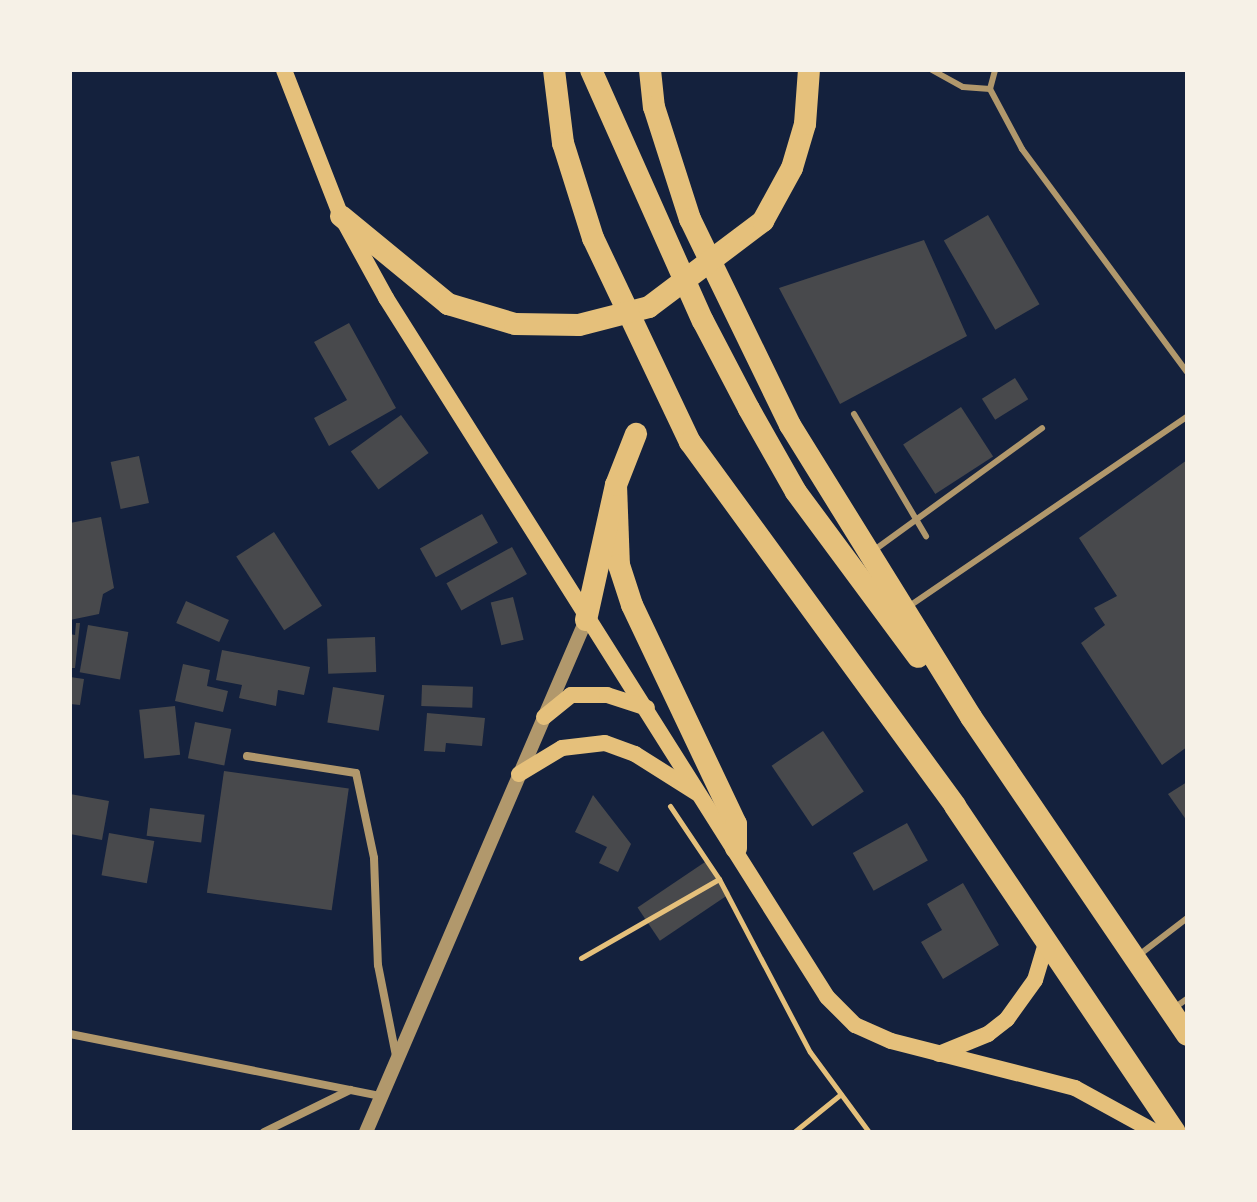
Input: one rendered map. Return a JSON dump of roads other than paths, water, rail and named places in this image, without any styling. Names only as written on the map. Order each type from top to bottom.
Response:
[{"type":"highway","points":[[554,70],[563,143],[593,238],[690,442],[1047,940],[1175,1132]]},
{"type":"highway","points":[[591,70],[703,321],[796,492],[893,627],[971,717]]},
{"type":"highway","points":[[650,70],[654,107],[703,251],[790,425],[867,556],[971,717],[1136,957],[1179,1005],[1187,1035]]},
{"type":"highway","points":[[341,216],[448,304],[515,324],[563,325],[649,307],[763,221],[792,168],[801,139],[809,70]]},
{"type":"highway","points":[[586,620],[616,485],[636,434]]},
{"type":"highway","points":[[616,485],[619,565],[632,605],[736,824],[736,848]]},
{"type":"main road","points":[[284,70],[341,216],[586,620],[647,708],[827,997],[855,1025],[938,1054],[1075,1088],[1155,1132]]},
{"type":"main road","points":[[544,717],[571,695],[607,695],[647,708]]},
{"type":"main road","points":[[519,774],[562,748],[605,743],[635,754],[703,797]]},
{"type":"main road","points":[[938,1054],[988,1034],[1007,1019],[1035,980],[1047,940]]},
{"type":"street","points":[[366,1132],[586,620]]},
{"type":"street","points":[[247,756],[356,773],[374,858],[378,965],[397,1056]]},
{"type":"street","points":[[70,1034],[381,1096]]},
{"type":"street","points":[[264,1132],[350,1089]]},
{"type":"lane","points":[[932,70],[963,87],[990,89]]},
{"type":"lane","points":[[995,70],[990,89],[1022,149],[1187,372]]},
{"type":"lane","points":[[854,414],[926,536]]},
{"type":"lane","points":[[902,611],[1187,417]]},
{"type":"lane","points":[[867,556],[1042,428]]},
{"type":"lane","points":[[1136,957],[1187,918]]}]
